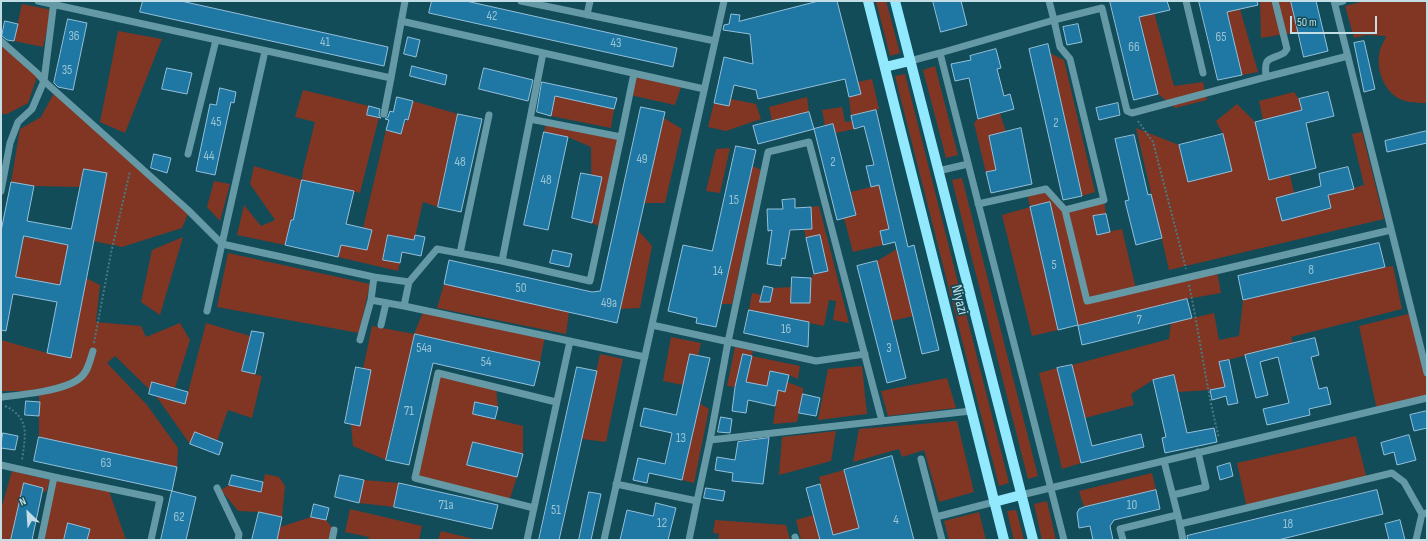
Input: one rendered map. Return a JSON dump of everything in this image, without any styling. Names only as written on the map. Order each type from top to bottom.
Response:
[{"type":"main road","name":"Niyazi","points":[[868,1],[1004,540]]},
{"type":"main road","points":[[895,1],[1033,540]]},
{"type":"main road","points":[[885,67],[910,61]]},
{"type":"main road","points":[[994,502],[1021,495]]},
{"type":"street","points":[[38,1],[54,3],[391,78]]},
{"type":"street","points":[[384,114],[404,1]]},
{"type":"street","points":[[521,1],[715,41]]},
{"type":"street","points":[[587,15],[590,1]]},
{"type":"street","points":[[604,540],[724,1]]},
{"type":"street","points":[[1049,1],[1060,47],[1070,60],[1104,200],[1065,210]]},
{"type":"street","points":[[1186,1],[1203,73]]},
{"type":"street","points":[[1266,77],[1265,67],[1267,61],[1284,53],[1287,49],[1275,1]]},
{"type":"street","points":[[1343,1],[1334,2],[1427,372]]},
{"type":"street","points":[[1,191],[10,143],[18,122],[32,109],[44,81],[54,3]]},
{"type":"street","points":[[910,61],[1054,20],[1102,8],[1127,111],[1132,113],[1348,56]]},
{"type":"street","points":[[401,21],[704,89]]},
{"type":"street","points":[[188,154],[216,40]]},
{"type":"street","points":[[1,41],[188,210],[222,244],[374,278],[409,282]]},
{"type":"street","points":[[207,311],[265,50]]},
{"type":"street","points":[[502,261],[543,53]]},
{"type":"street","points":[[940,53],[1064,540]]},
{"type":"street","points":[[404,306],[409,282],[437,250],[502,261],[590,281],[634,73]]},
{"type":"street","points":[[460,253],[489,115]]},
{"type":"street","points":[[530,119],[621,137]]},
{"type":"street","points":[[689,540],[710,440],[728,342],[768,152],[809,142],[882,421]]},
{"type":"street","points":[[938,171],[968,164]]},
{"type":"street","points":[[978,204],[1046,189],[1065,210],[1087,301],[1392,230]]},
{"type":"street","points":[[360,340],[374,278]]},
{"type":"street","points":[[370,300],[645,357]]},
{"type":"street","points":[[381,325],[386,303]]},
{"type":"street","points":[[652,325],[816,361],[865,354]]},
{"type":"street","points":[[527,540],[570,341]]},
{"type":"street","points":[[1,396],[28,394],[70,384],[81,378],[87,368],[93,350]]},
{"type":"street","points":[[534,508],[415,478],[416,471],[438,373],[556,402]]},
{"type":"street","points":[[1021,495],[1427,398]]},
{"type":"street","points":[[710,440],[971,411]]},
{"type":"street","points":[[1173,495],[1206,487],[1198,452]]},
{"type":"street","points":[[921,459],[942,540]]},
{"type":"street","points":[[1164,461],[1178,515],[1182,540]]},
{"type":"street","points":[[1,465],[160,499],[151,540]]},
{"type":"street","points":[[1180,524],[1392,473],[1404,482],[1425,513],[1416,540]]},
{"type":"street","points":[[41,540],[54,477]]},
{"type":"street","points":[[616,484],[697,501]]},
{"type":"street","points":[[217,488],[239,534],[238,540]]},
{"type":"street","points":[[936,517],[994,502]]},
{"type":"street","points":[[1123,540],[1120,529],[1178,515]]},
{"type":"street","points":[[332,540],[334,530]]},
{"type":"path","points":[[93,350],[111,253],[133,160]]},
{"type":"path","points":[[2,405],[15,411],[21,418],[26,432],[20,469]]},
{"type":"shaded area","points":[[876,1],[886,1],[900,53],[890,56]]},
{"type":"shaded area","points":[[1136,1],[1151,1],[1174,86],[1203,82],[1207,100],[1175,108],[1158,94]]},
{"type":"shaded area","points":[[1225,1],[1240,9],[1258,72],[1242,75]]},
{"type":"shaded area","points":[[1260,1],[1291,1],[1298,32],[1261,38]]},
{"type":"shaded area","points":[[1365,1],[1427,1],[1427,103],[1402,100],[1390,92],[1386,86],[1380,72],[1379,57],[1386,36],[1367,35],[1354,38],[1345,6]]},
{"type":"shaded area","points":[[22,4],[52,10],[43,47],[14,41]]},
{"type":"shaded area","points":[[118,31],[162,39],[125,133],[100,122]]},
{"type":"shaded area","points":[[1,44],[37,77],[28,103],[7,114],[1,114]]},
{"type":"shaded area","points":[[1050,53],[1064,60],[1095,192],[1082,196]]},
{"type":"shaded area","points":[[935,66],[958,155],[946,158],[923,70]]},
{"type":"shaded area","points":[[634,73],[682,84],[675,105],[630,95]]},
{"type":"shaded area","points":[[905,74],[1009,483],[999,486],[895,76]]},
{"type":"shaded area","points":[[872,79],[879,109],[851,116],[849,97],[861,94],[858,82]]},
{"type":"shaded area","points":[[303,90],[369,106],[379,117],[360,193],[303,180],[285,245],[237,235],[244,205],[261,226],[275,220],[250,184],[254,166],[302,180],[303,170],[315,122],[295,117]]},
{"type":"shaded area","points":[[1294,92],[1299,99],[1302,110],[1263,120],[1259,101]]},
{"type":"shaded area","points":[[54,93],[188,214],[182,228],[122,247],[93,241],[106,173],[84,169],[80,187],[34,186],[11,182],[20,129],[41,117]]},
{"type":"shaded area","points":[[541,93],[614,109],[611,128],[551,116]]},
{"type":"shaded area","points":[[807,97],[809,112],[772,121],[769,107]]},
{"type":"shaded area","points":[[731,99],[756,104],[761,119],[726,131],[708,127],[714,103],[729,106]]},
{"type":"shaded area","points":[[413,101],[458,114],[438,207],[423,202],[411,254],[402,253],[405,238],[388,235],[383,259],[400,263],[398,271],[338,257],[341,245],[367,250],[372,230],[363,228],[386,130],[401,134],[404,124],[408,120]]},
{"type":"shaded area","points":[[1237,104],[1255,122],[1260,143],[1278,139],[1270,180],[1290,175],[1294,193],[1276,198],[1282,220],[1331,208],[1328,195],[1364,185],[1352,134],[1362,132],[1384,219],[1169,270],[1136,128],[1179,145],[1188,182],[1223,134],[1216,121]]},
{"type":"shaded area","points":[[842,107],[845,122],[852,121],[854,129],[836,133],[833,124],[825,126],[822,110]]},
{"type":"shaded area","points":[[1000,113],[1006,132],[989,136],[994,159],[1014,167],[986,173],[974,123],[978,119]]},
{"type":"shaded area","points":[[664,118],[682,129],[665,203],[644,203]]},
{"type":"shaded area","points":[[546,123],[621,137],[602,228],[592,223],[591,147],[568,137],[544,132]]},
{"type":"shaded area","points":[[730,148],[720,193],[706,191],[716,149]]},
{"type":"shaded area","points":[[752,166],[761,170],[732,304],[721,304]]},
{"type":"shaded area","points":[[962,178],[1038,476],[1028,479],[952,180]]},
{"type":"shaded area","points":[[214,181],[230,184],[220,221],[207,207]]},
{"type":"shaded area","points":[[879,185],[889,229],[880,231],[883,245],[853,252],[844,218],[856,215],[851,192]]},
{"type":"shaded area","points":[[1046,189],[1065,210],[1104,200],[1106,214],[1093,217],[1097,234],[1122,229],[1136,289],[1217,271],[1221,293],[1187,299],[1078,326],[1050,202],[1030,206],[1058,330],[1032,336],[1002,215],[1030,207],[1027,193]]},
{"type":"shaded area","points":[[819,206],[849,323],[833,320],[836,301],[829,300],[824,326],[749,310],[752,293],[770,297],[773,288],[792,287],[792,303],[810,303],[811,278],[814,274],[827,271],[806,238],[804,229],[812,229],[811,207]]},
{"type":"shaded area","points":[[638,230],[652,246],[640,308],[620,309]]},
{"type":"shaded area","points":[[24,237],[68,245],[60,285],[16,277]]},
{"type":"shaded area","points":[[183,237],[160,315],[141,302],[152,250]]},
{"type":"shaded area","points":[[897,249],[913,316],[892,321],[877,261]]},
{"type":"shaded area","points":[[228,253],[370,284],[359,333],[217,307]]},
{"type":"shaded area","points":[[1393,266],[1402,309],[1291,337],[1293,343],[1220,362],[1225,387],[1210,390],[1178,392],[1153,380],[1131,394],[1134,405],[1085,418],[1072,365],[1169,339],[1171,323],[1214,313],[1219,340],[1239,336],[1243,300]]},
{"type":"shaded area","points":[[86,278],[100,285],[96,322],[141,326],[146,337],[180,323],[190,340],[175,388],[152,382],[150,390],[115,356],[107,363],[147,405],[178,448],[177,469],[39,437],[39,391],[1,391],[1,340],[47,353],[71,357]]},
{"type":"shaded area","points":[[444,284],[569,312],[566,334],[437,308]]},
{"type":"shaded area","points":[[424,310],[545,336],[540,362],[415,334],[386,460],[353,446],[351,424],[360,426],[371,371],[363,369],[372,326],[414,334]]},
{"type":"shaded area","points":[[1412,313],[1427,373],[1427,398],[1377,410],[1359,326]]},
{"type":"shaded area","points":[[206,323],[250,336],[242,371],[262,376],[252,418],[228,410],[217,441],[195,432],[190,444],[156,396],[185,404]]},
{"type":"shaded area","points":[[671,337],[701,343],[698,356],[690,354],[683,385],[663,381]]},
{"type":"shaded area","points":[[735,347],[753,351],[752,356],[744,354],[735,387],[727,386]]},
{"type":"shaded area","points":[[600,354],[623,359],[606,442],[582,439]]},
{"type":"shaded area","points":[[752,356],[800,366],[798,379],[789,375],[770,371],[767,386],[744,389]]},
{"type":"shaded area","points":[[862,366],[867,414],[818,420],[828,369]]},
{"type":"shaded area","points":[[1057,368],[1081,463],[1062,469],[1039,373]]},
{"type":"shaded area","points":[[438,373],[496,387],[498,407],[475,402],[473,414],[523,426],[523,454],[473,442],[467,465],[517,477],[509,501],[415,478]]},
{"type":"shaded area","points":[[947,378],[956,408],[888,416],[881,391]]},
{"type":"shaded area","points":[[787,382],[803,388],[797,422],[773,424],[778,390],[785,392]]},
{"type":"shaded area","points":[[699,403],[709,409],[694,483],[682,480]]},
{"type":"shaded area","points":[[957,421],[974,492],[939,502],[924,450],[902,457],[899,449],[853,462],[859,429]]},
{"type":"shaded area","points":[[836,431],[831,461],[779,475],[782,437]]},
{"type":"shaded area","points":[[1356,436],[1367,479],[1247,508],[1237,463]]},
{"type":"shaded area","points":[[844,470],[859,528],[813,540],[801,540],[796,520],[813,515],[830,524],[819,477]]},
{"type":"shaded area","points":[[12,471],[50,480],[46,492],[26,488],[15,540],[1,540],[1,509]]},
{"type":"shaded area","points":[[1152,473],[1156,490],[1084,507],[1079,491]]},
{"type":"shaded area","points":[[265,474],[279,477],[285,486],[282,517],[259,512],[238,511],[221,490],[229,485],[261,492]]},
{"type":"shaded area","points":[[54,477],[108,488],[126,540],[87,540],[90,529],[68,524],[64,540],[45,540]]},
{"type":"shaded area","points":[[364,480],[399,483],[394,507],[359,503]]},
{"type":"shaded area","points":[[1047,501],[1056,540],[1042,540],[1034,504]]},
{"type":"shaded area","points":[[350,509],[422,526],[419,540],[368,540],[369,537],[345,532]]},
{"type":"shaded area","points":[[1016,510],[1024,540],[1014,540],[1007,511]]},
{"type":"shaded area","points":[[979,512],[986,540],[949,540],[944,521]]},
{"type":"shaded area","points":[[311,517],[326,520],[334,530],[332,540],[277,540],[280,527]]},
{"type":"shaded area","points":[[715,520],[786,525],[790,540],[718,540],[719,534],[713,533]]},
{"type":"shaded area","points":[[441,531],[478,540],[438,540]]},
{"type":"building","points":[[143,1],[181,1],[388,47],[384,66],[140,12]]},
{"type":"building","points":[[432,1],[466,1],[677,48],[673,67],[429,13]]},
{"type":"building","points":[[819,1],[837,1],[861,94],[849,97],[845,79],[758,99],[756,90],[734,85],[729,106],[714,103],[724,57],[753,64],[750,34],[723,30],[724,25],[729,24],[731,14],[740,15],[739,21]]},
{"type":"building","points":[[933,1],[961,1],[967,25],[941,32]]},
{"type":"building","points":[[1110,1],[1167,1],[1170,10],[1139,17],[1158,94],[1134,100]]},
{"type":"building","points":[[1199,1],[1257,1],[1258,5],[1227,12],[1242,75],[1218,80]]},
{"type":"building","points":[[1291,1],[1316,1],[1328,51],[1304,57]]},
{"type":"building","points":[[68,19],[87,23],[73,90],[58,87],[54,83]]},
{"type":"building","points":[[5,21],[18,24],[14,41],[7,40],[2,36]]},
{"type":"building","points":[[1078,24],[1082,42],[1067,45],[1063,27]]},
{"type":"building","points":[[408,37],[420,40],[416,57],[404,54]]},
{"type":"building","points":[[1364,41],[1375,89],[1364,92],[1354,43]]},
{"type":"building","points":[[1048,44],[1082,196],[1063,200],[1029,49]]},
{"type":"building","points":[[996,49],[1001,68],[997,69],[1004,96],[1010,94],[1014,109],[978,119],[969,78],[955,81],[951,64],[971,60],[970,56]]},
{"type":"building","points":[[412,66],[447,75],[445,85],[410,76]]},
{"type":"building","points":[[167,68],[192,73],[187,94],[162,89]]},
{"type":"building","points":[[484,68],[533,80],[528,101],[479,89]]},
{"type":"building","points":[[542,82],[617,98],[614,109],[555,96],[551,116],[537,112]]},
{"type":"building","points":[[220,88],[236,92],[234,103],[231,102],[215,175],[196,171],[210,104],[216,105]]},
{"type":"building","points":[[1328,92],[1334,116],[1306,123],[1316,168],[1269,180],[1255,122],[1302,110],[1299,99]]},
{"type":"building","points":[[397,97],[413,101],[408,120],[405,119],[401,134],[386,130],[389,120],[385,119],[388,117],[390,111],[393,112]]},
{"type":"building","points":[[1118,103],[1120,115],[1099,120],[1096,108]]},
{"type":"building","points":[[369,106],[380,109],[379,115],[381,118],[367,115]]},
{"type":"building","points":[[641,107],[665,112],[617,323],[444,284],[449,260],[592,292],[600,291]]},
{"type":"building","points":[[876,110],[908,247],[914,245],[939,350],[922,354],[895,242],[883,245],[880,231],[889,229],[879,185],[871,187],[866,166],[874,165],[864,126],[854,129],[851,116]]},
{"type":"building","points":[[809,112],[814,129],[758,144],[753,126]]},
{"type":"building","points":[[458,114],[482,119],[461,212],[438,207]]},
{"type":"building","points":[[833,124],[856,215],[837,220],[814,129]]},
{"type":"building","points":[[1021,128],[1032,184],[991,193],[986,172],[996,170],[989,136]]},
{"type":"building","points":[[1427,131],[1427,143],[1387,152],[1385,141]]},
{"type":"building","points":[[544,132],[568,137],[548,230],[524,225]]},
{"type":"building","points":[[1223,134],[1232,171],[1188,182],[1179,145]]},
{"type":"building","points":[[1134,135],[1148,195],[1151,194],[1162,238],[1136,245],[1125,201],[1129,200],[1115,139]]},
{"type":"building","points":[[736,146],[756,150],[716,327],[696,323],[697,318],[668,311],[683,245],[712,251]]},
{"type":"building","points":[[154,154],[171,158],[167,173],[151,168]]},
{"type":"building","points":[[1348,167],[1354,189],[1328,195],[1331,208],[1282,221],[1276,198],[1321,186],[1319,174]]},
{"type":"building","points":[[84,169],[107,173],[71,358],[47,353],[57,302],[13,294],[6,331],[1,330],[1,231],[11,182],[34,186],[27,221],[71,229]],"holes":[[[24,236],[68,245],[60,285],[16,277]]]},
{"type":"building","points":[[581,173],[602,177],[592,223],[572,218]]},
{"type":"building","points":[[302,180],[354,191],[346,224],[372,230],[367,250],[341,245],[338,257],[285,245],[291,220],[293,220]]},
{"type":"building","points":[[795,199],[795,208],[811,207],[812,229],[790,230],[785,259],[782,258],[781,266],[767,264],[772,230],[768,231],[767,209],[783,209],[782,200]]},
{"type":"building","points":[[1050,202],[1078,325],[1058,330],[1030,207]]},
{"type":"building","points":[[1106,214],[1110,232],[1097,235],[1093,216]]},
{"type":"building","points":[[388,235],[414,240],[415,235],[425,237],[421,256],[402,252],[400,263],[383,260]]},
{"type":"building","points":[[820,235],[828,271],[814,274],[806,238]]},
{"type":"building","points":[[1379,243],[1385,267],[1243,300],[1238,276]]},
{"type":"building","points":[[553,250],[572,254],[569,267],[550,263]]},
{"type":"building","points":[[877,261],[906,378],[887,383],[857,266]]},
{"type":"building","points":[[792,277],[811,278],[810,303],[791,303]]},
{"type":"building","points":[[764,286],[773,288],[770,302],[760,302]]},
{"type":"building","points":[[1187,299],[1192,318],[1082,345],[1078,326]]},
{"type":"building","points":[[749,310],[809,322],[808,347],[744,333]]},
{"type":"building","points":[[252,331],[264,333],[255,374],[242,371]]},
{"type":"building","points":[[415,334],[540,362],[534,386],[433,363],[409,465],[386,460]]},
{"type":"building","points":[[1315,338],[1319,355],[1311,357],[1319,389],[1327,387],[1331,404],[1309,409],[1310,415],[1267,425],[1263,409],[1289,403],[1278,357],[1260,362],[1268,395],[1256,398],[1245,355]]},
{"type":"building","points":[[690,354],[710,358],[682,480],[649,473],[647,483],[633,480],[638,458],[665,464],[672,433],[640,426],[644,408],[676,415]]},
{"type":"building","points":[[743,354],[752,356],[746,382],[767,386],[770,371],[789,375],[785,392],[778,390],[775,406],[748,400],[746,413],[732,411],[735,387]]},
{"type":"building","points":[[1229,360],[1238,403],[1228,405],[1226,396],[1212,400],[1210,390],[1225,387],[1219,362]]},
{"type":"building","points":[[1072,365],[1092,446],[1141,434],[1144,447],[1081,463],[1057,368]]},
{"type":"building","points":[[356,367],[371,370],[360,426],[345,423]]},
{"type":"building","points":[[577,367],[597,371],[559,540],[539,540]]},
{"type":"building","points":[[1174,375],[1187,433],[1214,428],[1217,442],[1165,453],[1162,438],[1166,437],[1153,380]]},
{"type":"building","points":[[152,382],[188,392],[185,404],[149,394]]},
{"type":"building","points":[[803,394],[820,398],[816,416],[799,413]]},
{"type":"building","points":[[26,401],[40,402],[39,416],[25,415]]},
{"type":"building","points":[[475,402],[498,407],[495,419],[473,414]]},
{"type":"building","points":[[1427,411],[1427,428],[1414,431],[1410,415]]},
{"type":"building","points":[[721,417],[732,419],[730,433],[718,432]]},
{"type":"building","points":[[195,432],[223,443],[219,455],[190,444]]},
{"type":"building","points":[[3,433],[18,436],[15,450],[1,448]]},
{"type":"building","points":[[1409,435],[1416,460],[1397,465],[1394,452],[1384,455],[1381,443]]},
{"type":"building","points":[[39,437],[177,467],[172,491],[34,461]]},
{"type":"building","points":[[769,438],[763,484],[732,481],[733,473],[715,470],[717,457],[735,460],[738,442]]},
{"type":"building","points":[[473,442],[523,454],[517,477],[467,465]]},
{"type":"building","points":[[892,456],[914,540],[820,540],[806,488],[820,484],[833,535],[859,528],[844,470]]},
{"type":"building","points":[[1230,463],[1233,476],[1220,480],[1217,467]]},
{"type":"building","points":[[232,475],[263,482],[261,492],[229,485]]},
{"type":"building","points":[[340,475],[364,480],[359,503],[335,497]]},
{"type":"building","points":[[24,483],[43,488],[32,540],[11,540]]},
{"type":"building","points":[[399,483],[498,505],[492,529],[394,507]]},
{"type":"building","points":[[706,488],[725,491],[723,501],[704,498]]},
{"type":"building","points":[[1156,490],[1160,509],[1114,520],[1110,526],[1113,540],[1093,540],[1090,526],[1079,528],[1077,513],[1079,509]]},
{"type":"building","points":[[1377,490],[1383,514],[1278,540],[1188,540],[1187,536]]},
{"type":"building","points":[[172,491],[196,497],[186,540],[161,540]]},
{"type":"building","points":[[589,492],[601,494],[591,540],[579,540]]},
{"type":"building","points":[[656,503],[676,508],[668,540],[620,540],[627,510],[653,516]]},
{"type":"building","points":[[314,504],[329,508],[326,520],[311,517]]},
{"type":"building","points":[[259,512],[282,517],[277,540],[252,540]]},
{"type":"building","points":[[1400,520],[1405,540],[1389,540],[1385,524]]},
{"type":"building","points":[[68,523],[90,529],[87,540],[64,540]]}]
